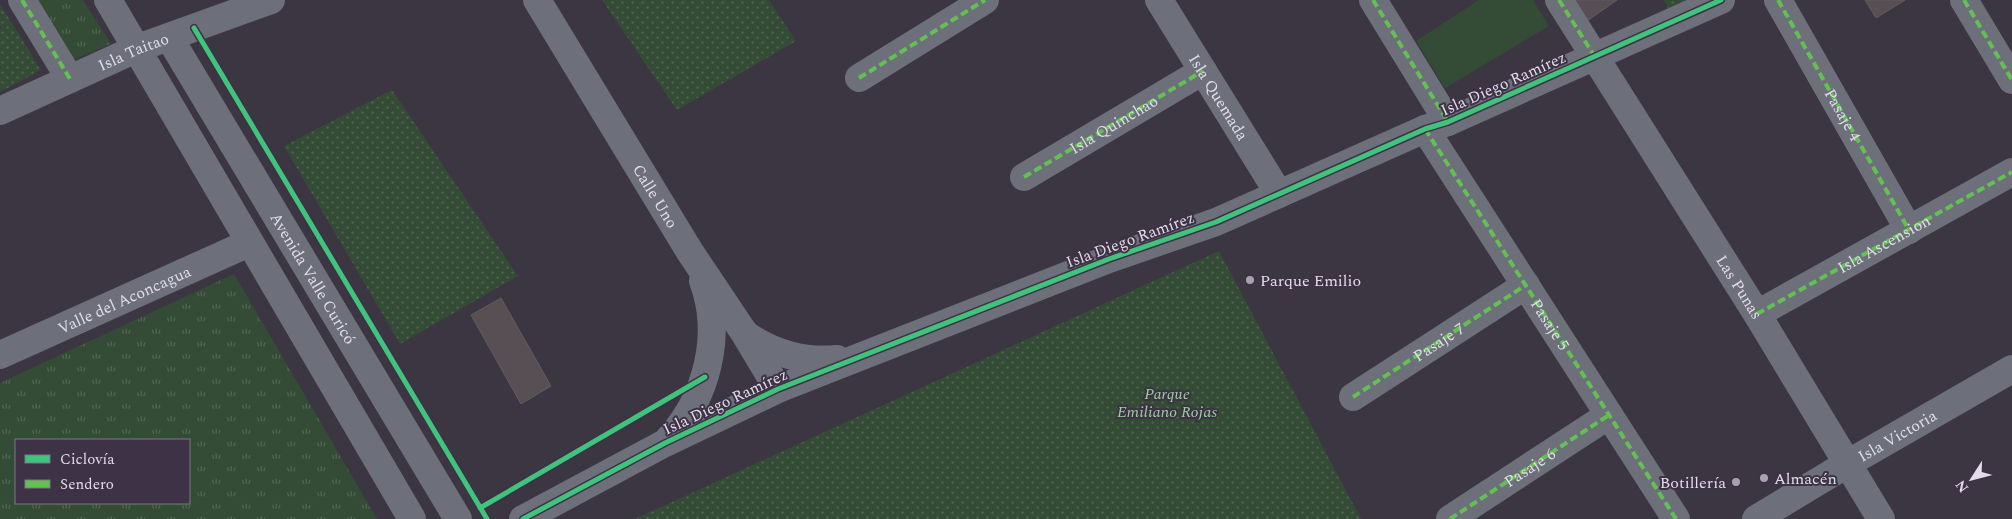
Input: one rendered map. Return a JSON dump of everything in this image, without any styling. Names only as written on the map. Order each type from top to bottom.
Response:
[{"type":"street","points":[[22,0],[70,79]]},
{"type":"street","points":[[108,0],[138,48],[249,243],[412,519]]},
{"type":"street","name":"Isla Taitao","points":[[0,111],[138,48],[270,0]]},
{"type":"street","name":"Calle Uno","points":[[537,0],[690,252],[778,389]]},
{"type":"street","points":[[859,78],[985,0]]},
{"type":"street","name":"Isla Quemada","points":[[1159,0],[1279,194]]},
{"type":"street","name":"Pasaje 5","points":[[1373,0],[1437,125],[1526,285],[1676,519]]},
{"type":"street","name":"Las Punas","points":[[1559,0],[1756,314],[1881,519]]},
{"type":"street","name":"Isla Diego Ramírez","points":[[523,519],[665,443],[778,389],[1109,259],[1216,222],[1721,0]]},
{"type":"street","name":"Pasaje 4","points":[[1778,0],[1909,230]]},
{"type":"street","points":[[1964,0],[2012,80]]},
{"type":"street","name":"Avenida Valle Curicó","points":[[169,37],[458,519]]},
{"type":"street","name":"Isla Quinchao","points":[[1024,177],[1203,71]]},
{"type":"street","name":"Isla Ascension","points":[[1756,314],[2012,172]]},
{"type":"street","name":"Valle del Aconcagua","points":[[0,356],[249,243]]},
{"type":"street","points":[[665,443],[678,429],[698,395],[711,352],[712,326],[710,307],[706,288],[690,252]]},
{"type":"street","name":"Pasaje 7","points":[[1353,397],[1526,285]]},
{"type":"street","points":[[744,334],[764,346],[803,360],[822,360],[864,355]]},
{"type":"street","name":"Isla Victoria","points":[[1756,519],[2012,369]]},
{"type":"street","name":"Pasaje 6","points":[[1450,519],[1609,415]]},
{"type":"green space","points":[[32,0],[83,0],[111,44],[70,61]]},
{"type":"green space","points":[[602,0],[769,0],[796,41],[677,110]]},
{"type":"green space","points":[[1479,0],[1533,0],[1549,26],[1445,88],[1416,41]]},
{"type":"green space","points":[[1664,0],[1700,0],[1671,14]]},
{"type":"green space","points":[[0,4],[41,70],[0,92]]},
{"type":"green space","points":[[392,90],[518,276],[400,344],[284,146]]},
{"type":"green space","name":"Parque Emiliano Rojas","points":[[1219,251],[1361,519],[635,519]]},
{"type":"green space","points":[[234,274],[377,519],[0,519],[0,383]]},
{"type":"building","points":[[1572,0],[1617,0],[1587,21]]},
{"type":"building","points":[[1865,0],[1905,0],[1876,18]]},
{"type":"building","points":[[501,298],[551,386],[521,404],[471,315]]},
{"type":"marked path","points":[[22,0],[70,79]]},
{"type":"marked path","points":[[859,78],[985,0]]},
{"type":"marked path","points":[[1373,0],[1448,122]]},
{"type":"marked path","points":[[1559,0],[1595,57]]},
{"type":"marked path","points":[[1778,0],[1909,230]]},
{"type":"marked path","points":[[1964,0],[2012,80]]},
{"type":"marked path","points":[[1024,177],[1203,71]]},
{"type":"marked path","points":[[1425,129],[1676,519]]},
{"type":"marked path","points":[[1757,314],[2012,172]]},
{"type":"marked path","points":[[1353,397],[1526,285]]},
{"type":"marked path","points":[[1450,519],[1609,415]]},
{"type":"cycle path","points":[[523,519],[665,443],[778,389],[1109,259],[1216,222],[1425,129],[1448,122],[1721,0]]},
{"type":"cycle path","points":[[194,28],[487,519]]},
{"type":"cycle path","points":[[480,508],[705,377]]},
{"type":"place","name":"Parque Emilio","points":[[1250,280]]},
{"type":"place","name":"Almacén","points":[[1764,478]]},
{"type":"place","name":"Botillería","points":[[1736,482]]}]
